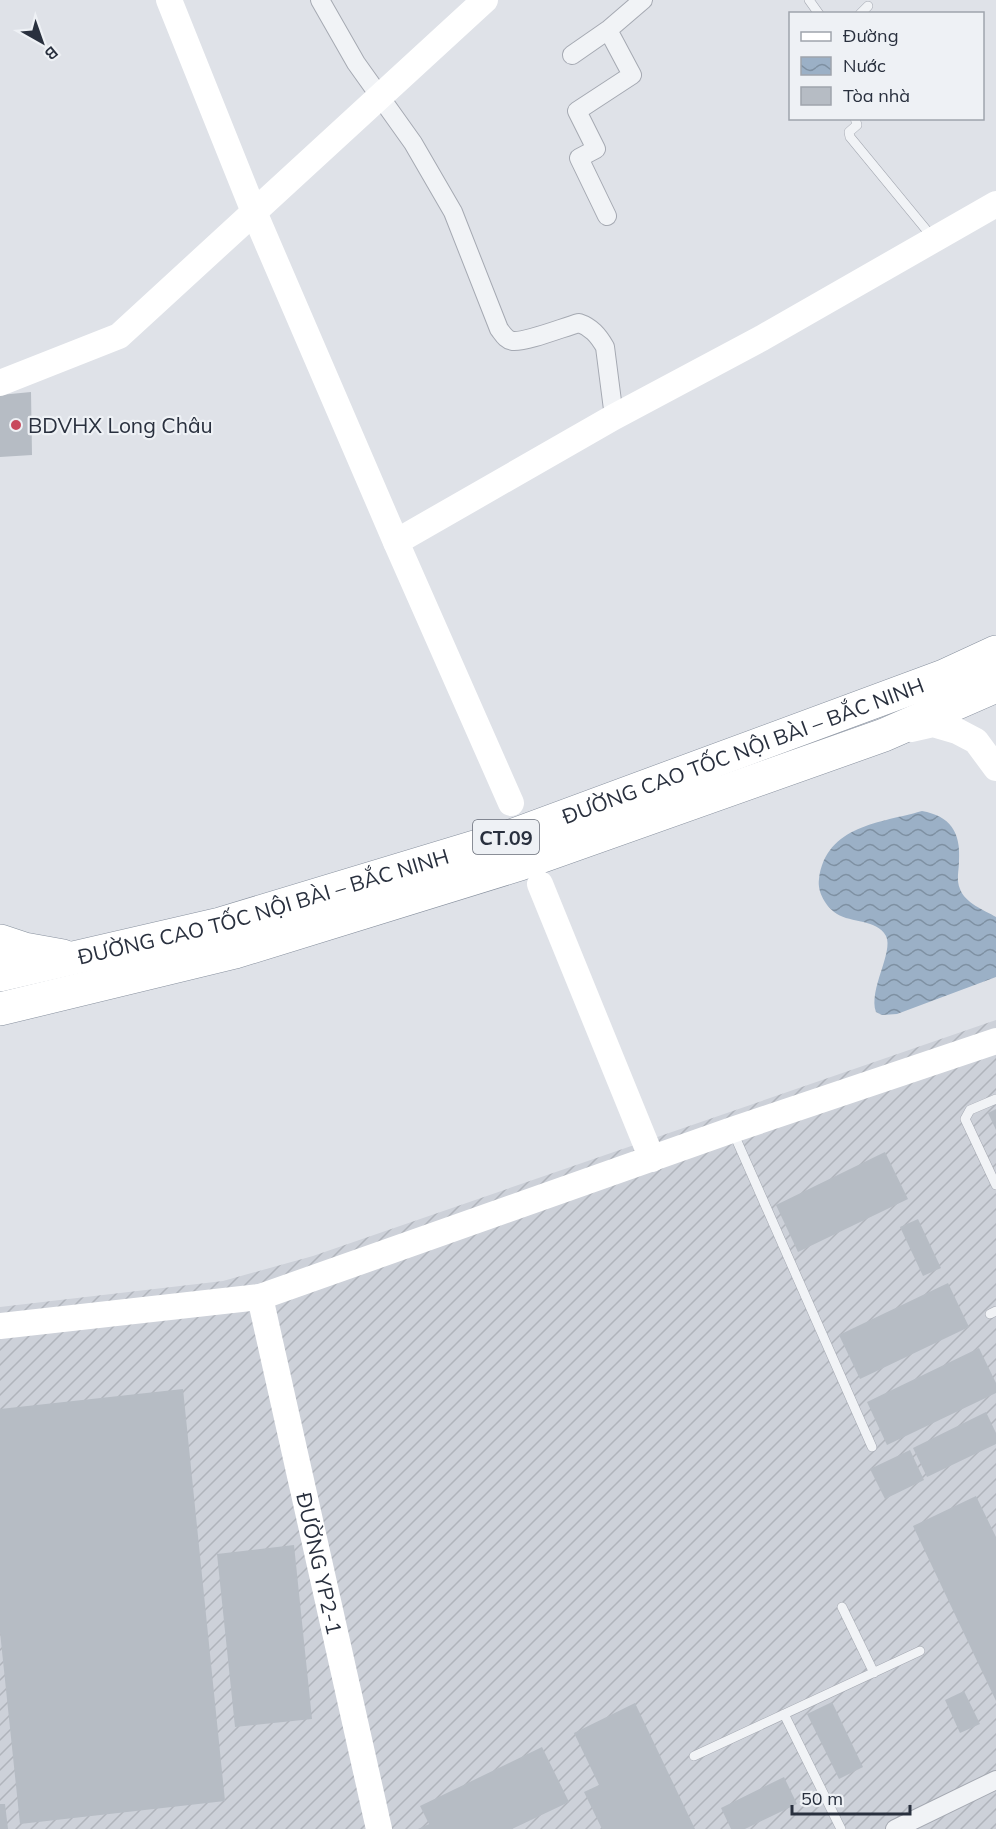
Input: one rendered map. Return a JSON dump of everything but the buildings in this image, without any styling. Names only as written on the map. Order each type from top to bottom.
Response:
[{"type":"highway","name":"ĐƯỜNG CAO TỐC NỘI BÀI – BẮC NINH","points":[[0,975],[220,924],[511,836],[933,680],[996,652]]},
{"type":"highway","name":"ĐƯỜNG CAO TỐC NỘI BÀI – BẮC NINH","points":[[0,1009],[235,952],[520,864],[884,735],[996,686]]},
{"type":"highway","points":[[0,941],[24,949],[74,958]]},
{"type":"street","points":[[169,0],[254,212],[511,803]]},
{"type":"street","points":[[320,0],[343,42],[413,143],[453,212],[499,329],[511,341],[522,340],[579,323],[586,326],[605,347],[614,417]]},
{"type":"street","points":[[0,383],[119,336],[485,0]]},
{"type":"street","points":[[572,55],[608,30],[643,0]]},
{"type":"street","points":[[607,216],[579,158],[596,149],[577,111],[632,75],[608,30]]},
{"type":"street","points":[[396,542],[614,417],[762,338],[996,204]]},
{"type":"street","points":[[884,735],[933,724],[957,731],[976,741],[996,768]]},
{"type":"street","points":[[540,884],[652,1159]]},
{"type":"street","points":[[0,1326],[260,1297],[732,1130],[996,1041]]},
{"type":"street","name":"ĐƯỜNG YP2-1","points":[[260,1297],[379,1829]]},
{"type":"street","points":[[895,1829],[996,1780]]},
{"type":"lane","points":[[862,12],[868,6]]},
{"type":"lane","points":[[856,120],[857,125],[849,132],[850,137],[933,239]]},
{"type":"lane","points":[[996,1099],[970,1110],[965,1119],[996,1185]]},
{"type":"lane","points":[[732,1130],[872,1447]]},
{"type":"lane","points":[[842,1607],[874,1673]]},
{"type":"lane","points":[[694,1756],[920,1651]]},
{"type":"lane","points":[[784,1714],[841,1829]]},
{"type":"shaded area","points":[[996,1020],[996,1829],[0,1829],[0,1307],[223,1281],[313,1256]]},
{"type":"water","points":[[922,811],[940,817],[952,827],[958,842],[958,879],[962,894],[970,902],[996,917],[996,977],[897,1014],[882,1015],[876,1012],[874,1003],[887,952],[886,936],[877,927],[843,917],[833,911],[821,894],[819,879],[824,861],[832,847],[844,837],[873,824]]},
{"type":"place","name":"BDVHX Long Châu","points":[[16,425]]}]
